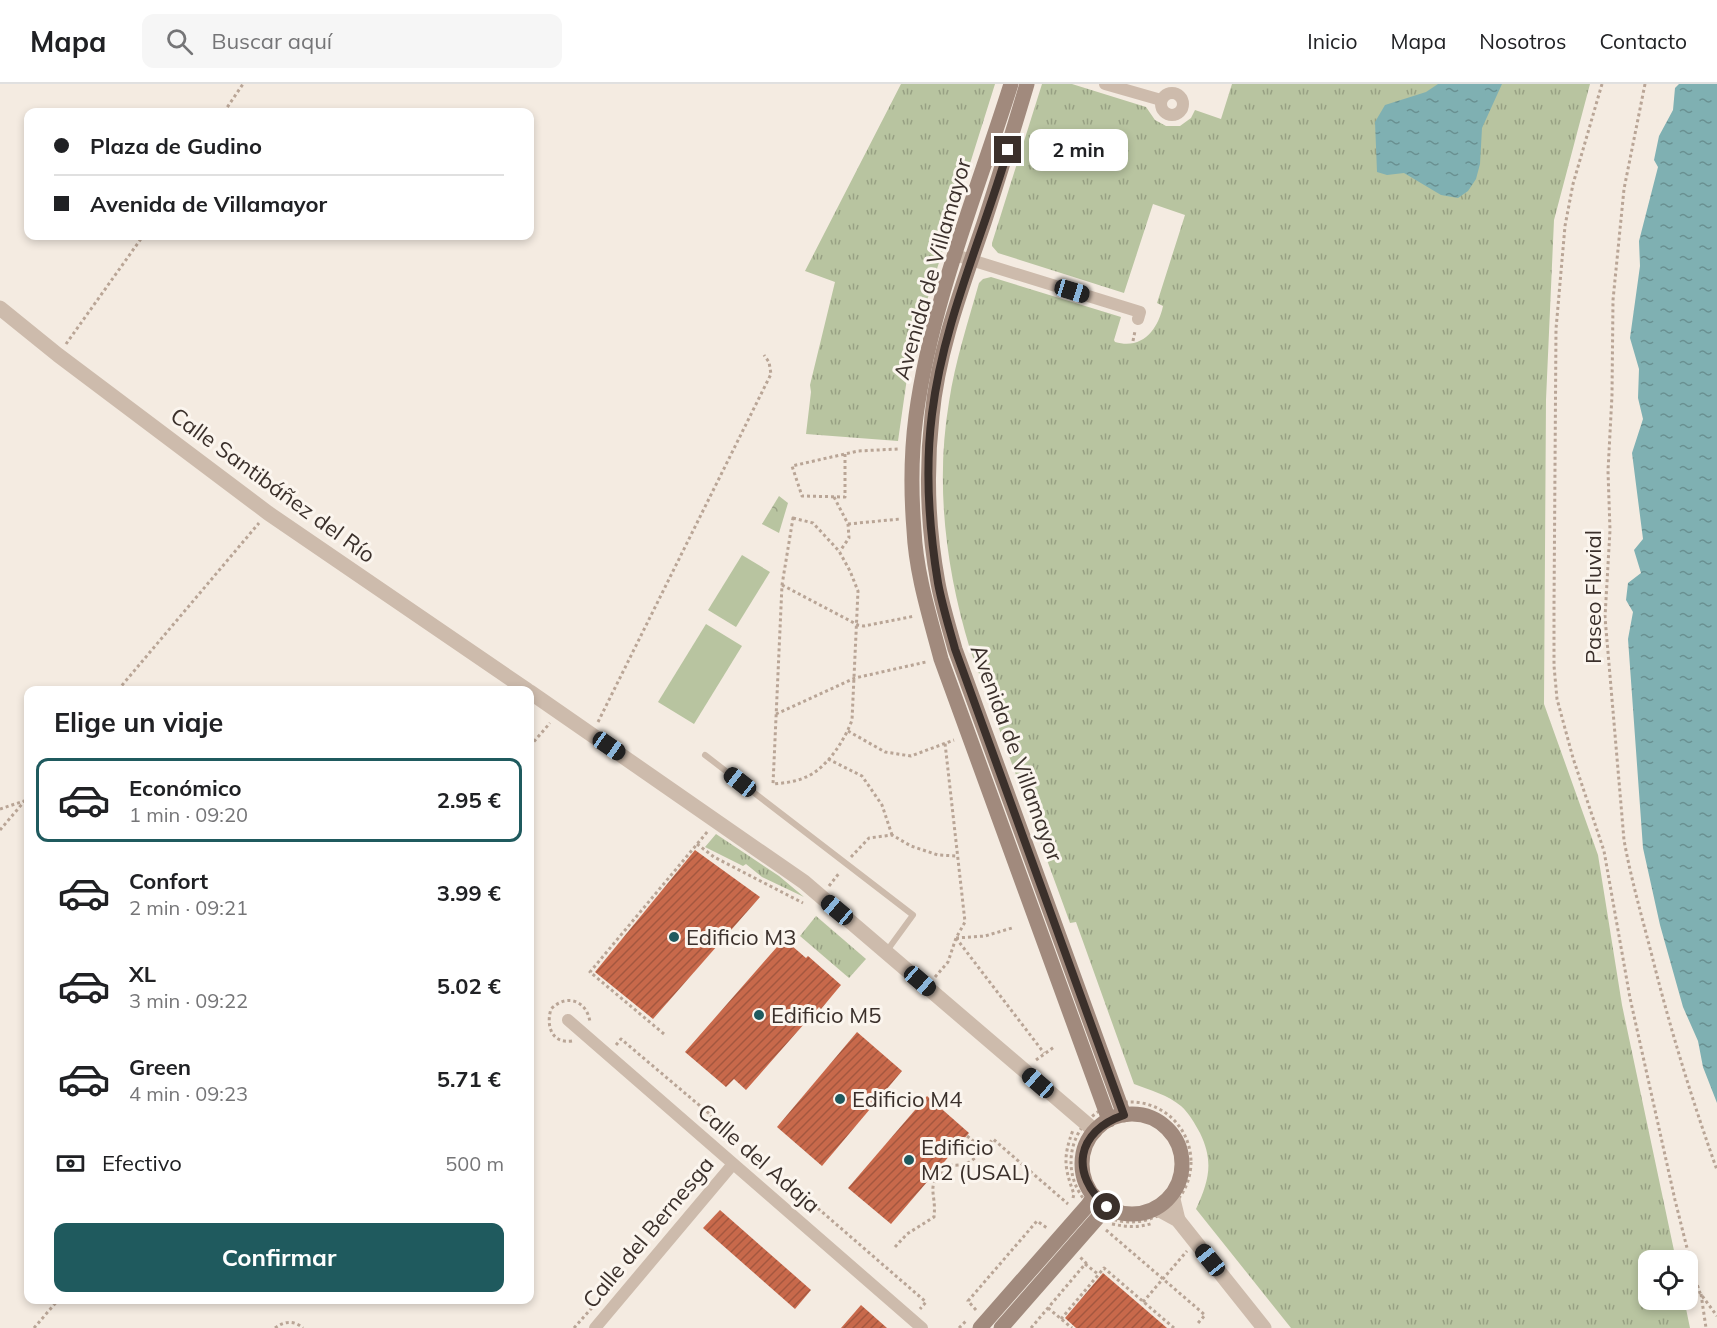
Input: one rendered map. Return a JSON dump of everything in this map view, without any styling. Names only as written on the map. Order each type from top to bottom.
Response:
[{"type":"main road","name":"Avenida de Villamayor","points":[[1011,84],[956,255],[922,378],[915,418],[912,477],[914,533],[923,591],[941,659],[1093,1118]]},
{"type":"main road","name":"Avenida de Villamayor","points":[[1027,84],[949,333],[932,414],[929,484],[931,525],[938,584],[955,649],[1124,1103]]},
{"type":"main road","points":[[980,1328],[1100,1212],[1140,1214],[1168,1210],[1182,1167],[1181,1153],[1176,1140],[1154,1119],[1139,1115],[1124,1103],[1093,1118],[1083,1157],[1086,1184],[1100,1212]]},
{"type":"main road","points":[[1001,1328],[1100,1212]]},
{"type":"street","points":[[1105,84],[1161,100]]},
{"type":"street","points":[[956,255],[1140,312],[1138,319]]},
{"type":"street","name":"Calle Santibáñez del Río","points":[[0,308],[58,356],[268,513],[521,686]]},
{"type":"street","name":"Calle Santibáñez del Río","points":[[534,695],[804,882],[886,952],[1093,1118]]},
{"type":"street","name":"Calle del Adaja","points":[[568,1020],[922,1328]]},
{"type":"street","name":"Calle del Bernesga","points":[[595,1328],[734,1164]]},
{"type":"street","points":[[1168,1210],[1264,1328]]},
{"type":"lane","points":[[705,755],[913,915],[886,952]]},
{"type":"path","points":[[227,108],[243,84]]},
{"type":"path","points":[[1602,84],[1573,184],[1565,226],[1556,329],[1555,677],[1557,699],[1573,758],[1604,851],[1635,1020],[1675,1200],[1700,1293],[1706,1328]]},
{"type":"path","name":"Paseo Fluvial","points":[[1645,84],[1624,189],[1613,300],[1608,471],[1610,530],[1605,617],[1624,840],[1630,875],[1689,1090],[1717,1170]]},
{"type":"path","points":[[58,356],[139,240]]},
{"type":"path","points":[[592,734],[771,374],[769,362],[764,355]]},
{"type":"path","points":[[845,454],[845,497],[802,496],[792,466],[858,451],[900,449]]},
{"type":"path","points":[[834,497],[848,524],[849,538],[839,551]]},
{"type":"path","points":[[121,686],[268,513]]},
{"type":"path","points":[[793,518],[813,523],[839,551],[850,571],[858,591],[858,625],[852,720],[848,731],[828,759],[807,777],[773,784],[782,585],[793,518]]},
{"type":"path","points":[[848,524],[901,519]]},
{"type":"path","points":[[782,585],[858,625],[864,626],[915,616]]},
{"type":"path","points":[[776,714],[855,678],[928,662]]},
{"type":"path","points":[[534,741],[560,712]]},
{"type":"path","points":[[848,731],[885,752],[911,756],[956,739]]},
{"type":"path","points":[[934,979],[948,962],[956,938],[965,922],[945,743]]},
{"type":"path","points":[[828,759],[862,776],[882,805],[892,835]]},
{"type":"path","points":[[0,809],[24,801]]},
{"type":"path","points":[[0,830],[24,802]]},
{"type":"path","points":[[664,1034],[590,972],[711,828]]},
{"type":"path","points":[[828,888],[856,850],[869,838],[892,835],[911,846],[931,853],[958,856]]},
{"type":"path","points":[[697,844],[714,857],[812,907]]},
{"type":"path","points":[[956,938],[985,936],[1012,928]]},
{"type":"path","points":[[956,938],[1044,1053]]},
{"type":"path","points":[[577,1041],[561,1041],[550,1029],[551,1009],[557,1003],[574,1000],[581,1004],[589,1015],[591,1028]]},
{"type":"path","points":[[614,1047],[621,1039],[712,1116],[704,1125]]},
{"type":"path","points":[[1032,1064],[1054,1047]]},
{"type":"path","points":[[1061,1212],[1074,1194],[1065,1169],[1068,1143],[1074,1127],[1124,1103],[1148,1104],[1166,1112],[1179,1126],[1189,1143],[1192,1156],[1190,1175],[1183,1194],[1168,1210],[1141,1227],[1127,1227],[1100,1212]]},
{"type":"path","points":[[1093,1118],[1074,1142],[1071,1165],[1076,1187],[1163,1279],[1205,1316],[1198,1323]]},
{"type":"path","points":[[968,1136],[984,1149]]},
{"type":"path","points":[[895,1247],[907,1234],[934,1217],[933,1183],[942,1171],[949,1165],[963,1166],[970,1163],[993,1139],[1068,1204]]},
{"type":"path","points":[[771,1183],[776,1188],[784,1179],[926,1302],[918,1311]]},
{"type":"path","points":[[1100,1212],[1123,1222],[1137,1222],[1151,1220],[1168,1210]]},
{"type":"path","points":[[959,1328],[977,1309],[968,1302],[1037,1221],[1046,1228],[1054,1220]]},
{"type":"path","points":[[1143,1302],[1188,1249]]},
{"type":"path","points":[[1078,1256],[1098,1274]]},
{"type":"path","points":[[1031,1328],[1085,1264]]},
{"type":"path","points":[[1061,1318],[1104,1268],[1174,1328]]},
{"type":"path","points":[[1700,1293],[1717,1316]]},
{"type":"path","points":[[574,1328],[598,1301]]},
{"type":"path","points":[[34,1328],[55,1304]]},
{"type":"path","points":[[1048,1308],[1072,1328]]},
{"type":"path","points":[[275,1328],[284,1322],[292,1322],[303,1328]]},
{"type":"green space","points":[[901,84],[995,84],[920,323],[907,378],[898,441],[806,434],[810,385],[835,282],[805,271]]},
{"type":"green space","points":[[1042,84],[1072,84],[1146,107],[1155,120],[1166,126],[1180,126],[1191,118],[1195,110],[1221,119],[1232,84],[1590,84],[1554,220],[1546,400],[1544,704],[1598,855],[1622,1005],[1674,1250],[1638,1250],[1638,1310],[1686,1310],[1690,1328],[1291,1328],[1196,1209],[1207,1180],[1208,1162],[1204,1143],[1194,1122],[1181,1106],[1165,1096],[1134,1084],[1076,922],[1070,923],[970,649],[949,558],[943,496],[943,464],[949,402],[962,342],[979,283],[991,277],[1121,317],[1115,342],[1134,343],[1148,336],[1161,314],[1163,306],[1157,303],[1185,215],[1153,204],[1124,293],[998,253],[992,243]]},
{"type":"green space","points":[[779,496],[788,503],[779,533],[762,524]]},
{"type":"green space","points":[[742,555],[770,572],[736,627],[708,610]]},
{"type":"green space","points":[[706,624],[742,646],[694,724],[658,702]]},
{"type":"green space","points":[[716,834],[779,876],[804,897],[762,877],[746,864],[743,866],[705,847]]},
{"type":"green space","points":[[816,916],[866,959],[849,978],[800,936]]},
{"type":"water","points":[[1438,84],[1502,84],[1482,128],[1480,164],[1476,179],[1468,191],[1458,198],[1441,195],[1404,173],[1387,175],[1377,172],[1375,122],[1385,105],[1426,92]]},
{"type":"water","points":[[1679,84],[1717,84],[1717,1103],[1703,1067],[1698,1041],[1683,1007],[1660,925],[1643,848],[1628,639],[1633,612],[1626,600],[1628,583],[1641,573],[1634,550],[1643,539],[1632,453],[1643,419],[1638,398],[1639,369],[1630,338],[1640,266],[1639,241],[1658,167],[1654,160],[1659,136],[1673,110],[1675,88]]},
{"type":"building","name":"Edificio M3","points":[[695,850],[760,897],[653,1019],[595,972]]},
{"type":"building","name":"Edificio M5","points":[[784,939],[806,958],[808,956],[841,985],[746,1090],[734,1079],[726,1087],[685,1052]]},
{"type":"building","name":"Edificio M4","points":[[857,1032],[902,1071],[822,1166],[777,1127]]},
{"type":"building","name":"Edificio M2 (USAL)","points":[[927,1096],[969,1133],[891,1224],[848,1188]]},
{"type":"building","points":[[720,1210],[811,1290],[795,1309],[703,1228]]},
{"type":"building","points":[[1103,1273],[1167,1328],[1076,1328],[1065,1318]]},
{"type":"building","points":[[861,1305],[887,1328],[841,1328]]},
{"type":"place","name":"Edificio M3","points":[[674,937]]},
{"type":"place","name":"Edificio M5","points":[[759,1015]]},
{"type":"place","name":"Edificio M4","points":[[840,1099]]},
{"type":"place","name":"Edificio M2 (USAL)","points":[[909,1160]]},
{"type":"route","points":[[1008,150],[954,315],[939,376],[931,431],[929,474],[931,525],[938,584],[955,649],[1124,1115],[1109,1120],[1095,1131],[1087,1143],[1083,1157],[1086,1184],[1094,1196],[1107,1207]]}]
